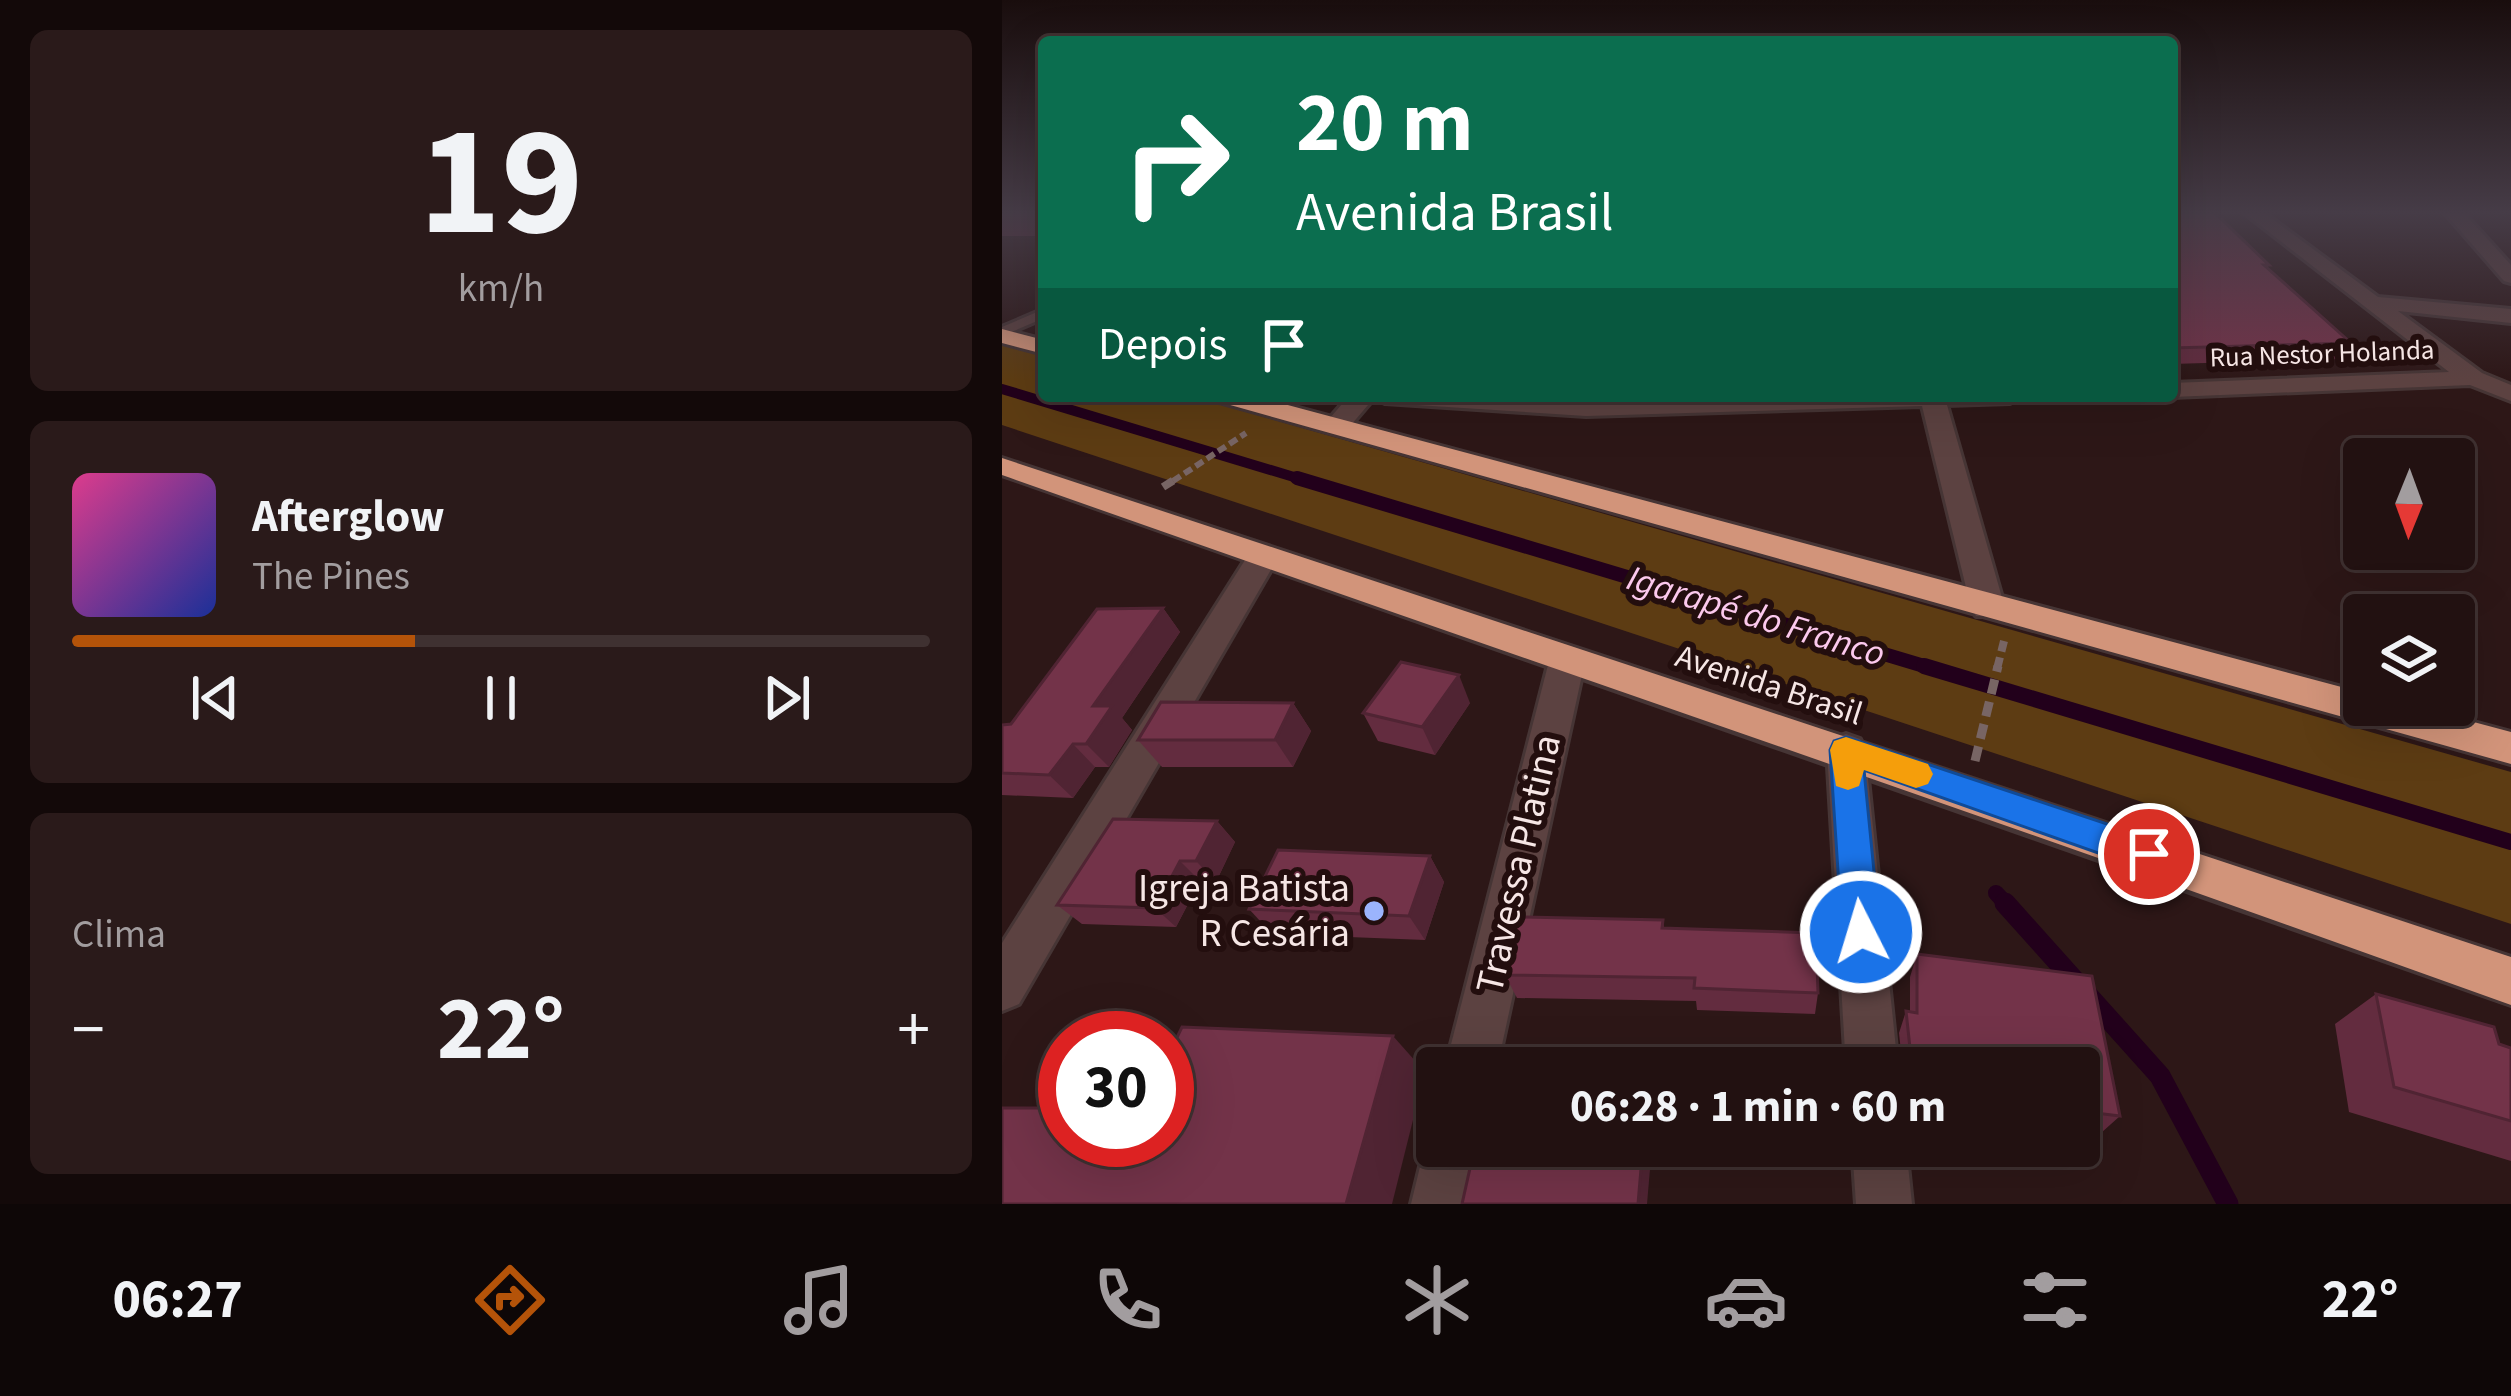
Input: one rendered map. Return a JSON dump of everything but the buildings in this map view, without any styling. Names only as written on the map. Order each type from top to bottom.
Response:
[{"type":"highway","points":[[1002,334],[1038,345]]},
{"type":"highway","points":[[1248,402],[1997,620],[2511,748]]},
{"type":"highway","name":"Avenida Brasil","points":[[1002,467],[1567,661],[1846,750],[2511,981]]},
{"type":"street","points":[[2324,268],[2474,378],[2511,394]]},
{"type":"street","points":[[2368,302],[2511,316]]},
{"type":"street","name":"Rua Nestor Holanda","points":[[2178,390],[2474,378]]},
{"type":"street","points":[[1336,426],[1358,402]]},
{"type":"street","points":[[1485,402],[1586,408],[1794,402]]},
{"type":"street","points":[[1933,402],[1997,620]]},
{"type":"street","points":[[1002,987],[1263,556]]},
{"type":"street","name":"Travessa Platina","points":[[1476,1047],[1567,661]]},
{"type":"street","points":[[1846,750],[1871,1047]]},
{"type":"street","points":[[1439,1204],[1447,1167]]},
{"type":"street","points":[[1881,1167],[1884,1204]]},
{"type":"lane","points":[[1002,334],[1038,316]]},
{"type":"path","points":[[1160,489],[1260,423]]},
{"type":"path","points":[[1978,746],[1997,620]]},
{"type":"shaded area","points":[[1002,341],[1038,351],[1038,402],[1211,402],[2511,772],[2511,924],[1002,425]]},
{"type":"waterway","name":"Igarapé do Franco","points":[[1002,389],[1038,400]]},
{"type":"waterway","name":"Igarapé do Franco","points":[[1045,402],[1306,481]]},
{"type":"waterway","name":"Igarapé do Franco","points":[[1297,478],[1306,481]]},
{"type":"waterway","name":"Igarapé do Franco","points":[[1306,481],[1934,669]]},
{"type":"waterway","name":"Igarapé do Franco","points":[[1924,666],[2511,842]]},
{"type":"waterway","points":[[1996,893],[2008,906]]},
{"type":"waterway","points":[[2005,903],[2160,1076],[2228,1204]]},
{"type":"slow traffic","points":[[1848,776],[1846,750],[1916,774]]},
{"type":"place","name":"Igreja Batista R Cesária","points":[[1374,911]]},
{"type":"route","points":[[1861,932],[1846,750],[2149,854]]}]
